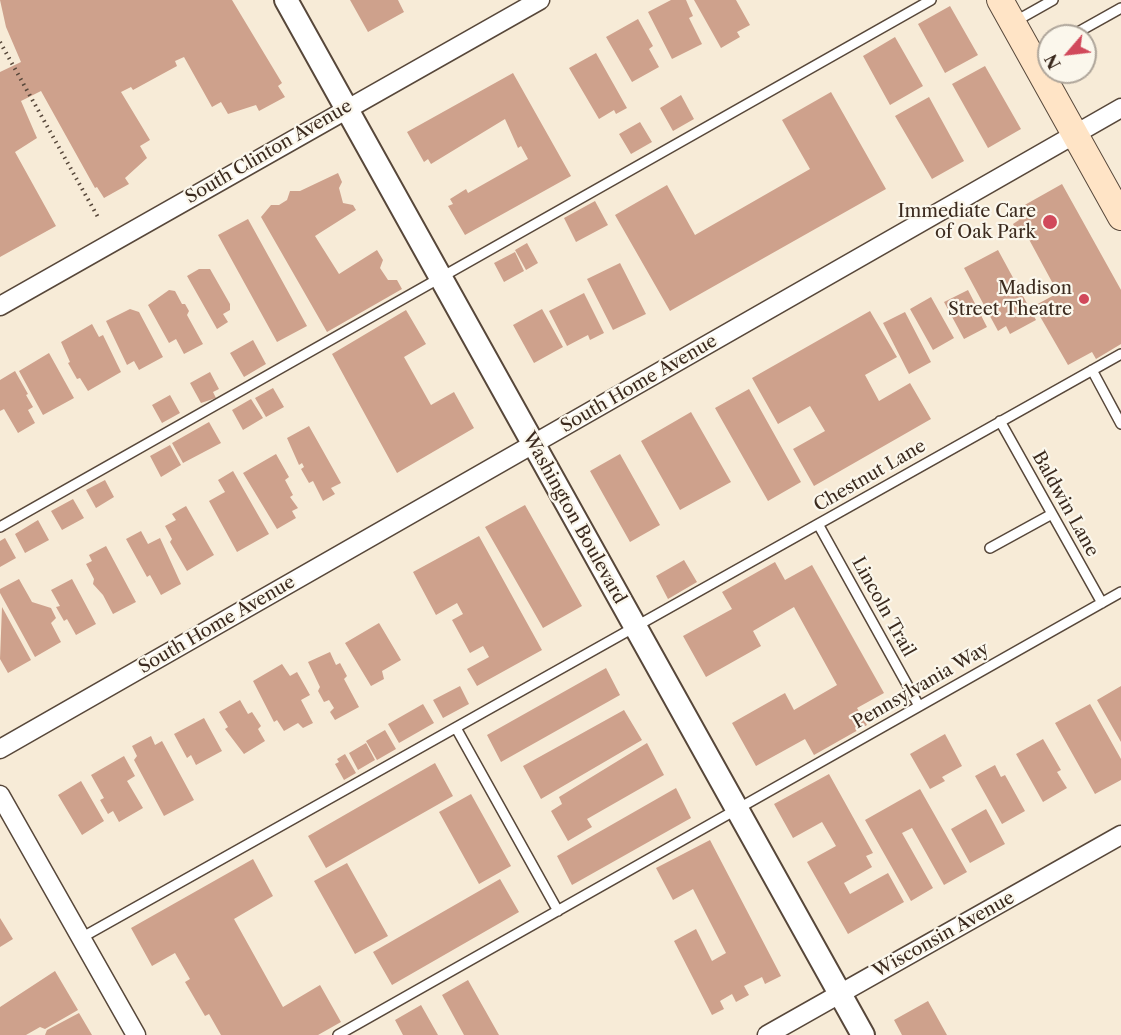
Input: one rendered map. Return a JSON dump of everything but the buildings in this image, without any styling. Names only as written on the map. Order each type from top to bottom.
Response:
[{"type":"main road","points":[[1000,0],[1012,23],[1037,50]]},
{"type":"main road","points":[[1053,84],[1075,135],[1121,217]]},
{"type":"street","name":"Washington Boulevard","points":[[286,0],[863,1035]]},
{"type":"street","name":"South Clinton Avenue","points":[[0,306],[540,0]]},
{"type":"street","name":"South Home Avenue","points":[[0,749],[1121,108]]},
{"type":"street","points":[[0,795],[136,1035]]},
{"type":"street","name":"Wisconsin Avenue","points":[[767,1035],[1121,835]]},
{"type":"lane","points":[[0,527],[931,0]]},
{"type":"lane","points":[[1012,23],[1053,0]]},
{"type":"lane","points":[[1092,24],[1121,8]]},
{"type":"lane","name":"Chestnut Lane","points":[[81,938],[1121,354]]},
{"type":"lane","points":[[1092,370],[1121,424]]},
{"type":"lane","name":"Baldwin Lane","points":[[1000,421],[1102,603]]},
{"type":"lane","points":[[990,548],[1052,514]]},
{"type":"lane","name":"Lincoln Trail","points":[[818,524],[919,706]]},
{"type":"lane","name":"Pennsylvania Way","points":[[338,1035],[1121,592]]},
{"type":"lane","points":[[456,728],[558,910]]},
{"type":"path","points":[[0,42],[99,219]]},
{"type":"place","name":"Immediate Care of Oak Park","points":[[1050,222]]},
{"type":"place","name":"Madison Street Theatre","points":[[1084,299]]}]
